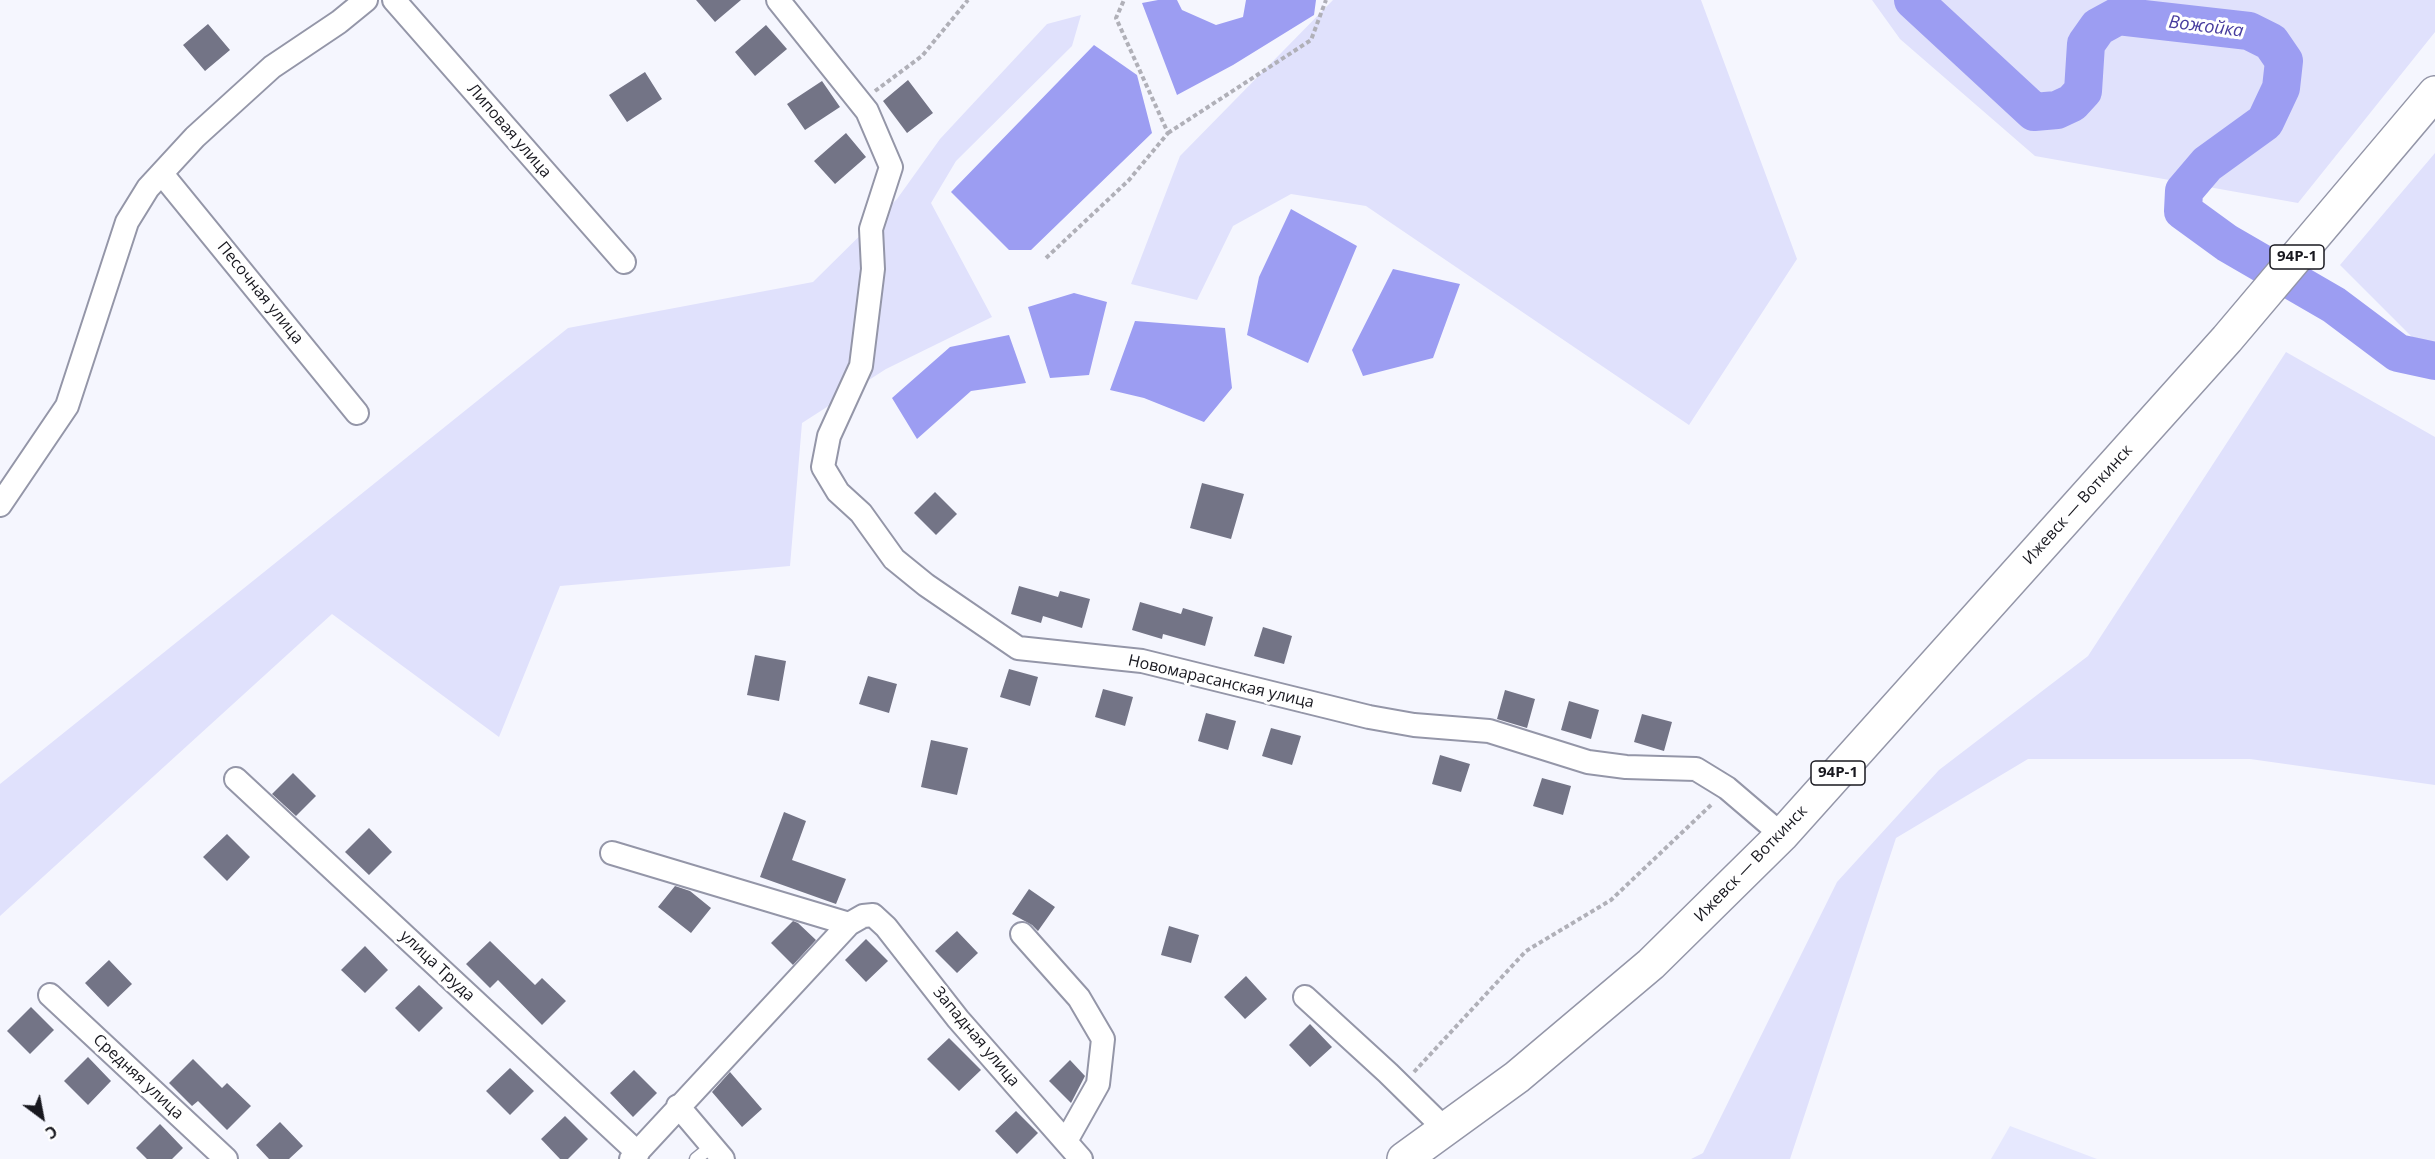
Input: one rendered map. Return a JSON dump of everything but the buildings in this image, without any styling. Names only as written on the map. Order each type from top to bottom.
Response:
[{"type":"main road","name":"Ижевск — Воткинск","points":[[1404,1159],[1517,1077],[1651,964],[1782,835],[2227,339],[2435,93]]},
{"type":"street","points":[[0,505],[67,406],[127,222],[148,188],[195,137],[272,67],[339,22],[366,0]]},
{"type":"street","name":"Липовая улица","points":[[394,0],[624,262]]},
{"type":"street","name":"Новомарасанская улица","points":[[778,0],[867,111],[891,167],[871,229],[873,269],[861,366],[829,436],[823,467],[838,492],[861,513],[894,559],[926,585],[1018,648],[1142,662],[1369,717],[1414,725],[1489,731],[1588,762],[1626,767],[1696,769],[1727,788],[1782,835]]},
{"type":"street","name":"Песочная улица","points":[[162,174],[357,413]]},
{"type":"street","name":"улица Труда","points":[[236,779],[634,1156]]},
{"type":"street","points":[[612,853],[849,924],[634,1156]]},
{"type":"street","name":"Западная улица","points":[[849,924],[863,915],[873,915],[886,927],[958,1018],[1081,1159]]},
{"type":"street","points":[[1022,934],[1079,998],[1103,1039],[1098,1084],[1066,1141]]},
{"type":"street","name":"Средняя улица","points":[[50,995],[226,1159]]},
{"type":"street","points":[[1305,997],[1445,1129]]},
{"type":"street","points":[[678,1107],[710,1155]]},
{"type":"path","points":[[860,102],[922,56],[968,0]]},
{"type":"path","points":[[1124,0],[1116,18],[1168,133]]},
{"type":"path","points":[[1047,258],[1130,180],[1168,133],[1311,40],[1326,0]]},
{"type":"path","points":[[1402,1086],[1526,951],[1611,900],[1727,788]]},
{"type":"shaded area","points":[[1333,0],[1701,0],[1797,259],[1689,425],[1366,206],[1291,194],[1233,226],[1197,300],[1131,284],[1180,156]]},
{"type":"shaded area","points":[[1872,0],[2435,0],[2435,32],[2298,203],[2035,156],[1900,39]]},
{"type":"shaded area","points":[[1081,15],[1072,46],[956,161],[931,203],[992,317],[886,369],[802,423],[790,566],[560,586],[499,737],[332,614],[0,916],[0,784],[568,328],[813,282],[897,199],[940,139],[1047,24]]},
{"type":"shaded area","points":[[2435,153],[2435,360],[2340,265]]},
{"type":"shaded area","points":[[2286,352],[2435,437],[2435,785],[2250,759],[2028,759],[1896,838],[1790,1159],[1691,1159],[1703,1153],[1837,882],[1939,770],[2088,656]]},
{"type":"shaded area","points":[[2010,1126],[2097,1159],[1991,1159]]},
{"type":"water","points":[[1177,0],[1182,10],[1216,25],[1243,17],[1246,0],[1316,0],[1314,15],[1233,65],[1177,95],[1142,3]]},
{"type":"water","points":[[1094,45],[1137,75],[1152,133],[1031,250],[1009,250],[951,192]]},
{"type":"water","points":[[1291,209],[1357,246],[1308,363],[1247,335],[1259,277]]},
{"type":"water","points":[[1393,269],[1460,284],[1433,358],[1363,376],[1352,350]]},
{"type":"water","points":[[1074,293],[1107,302],[1089,375],[1050,378],[1028,307]]},
{"type":"water","points":[[1135,321],[1225,328],[1232,388],[1204,422],[1144,398],[1110,390]]},
{"type":"water","points":[[1009,335],[1026,383],[971,391],[917,439],[892,398],[950,347]]},
{"type":"waterway","name":"Вожойка","points":[[1913,0],[2034,112],[2057,110],[2072,103],[2083,91],[2086,44],[2098,27],[2118,16],[2249,31],[2271,42],[2284,61],[2281,88],[2265,122],[2207,164],[2184,191],[2183,211],[2227,243],[2334,305],[2398,353],[2435,361]]}]
